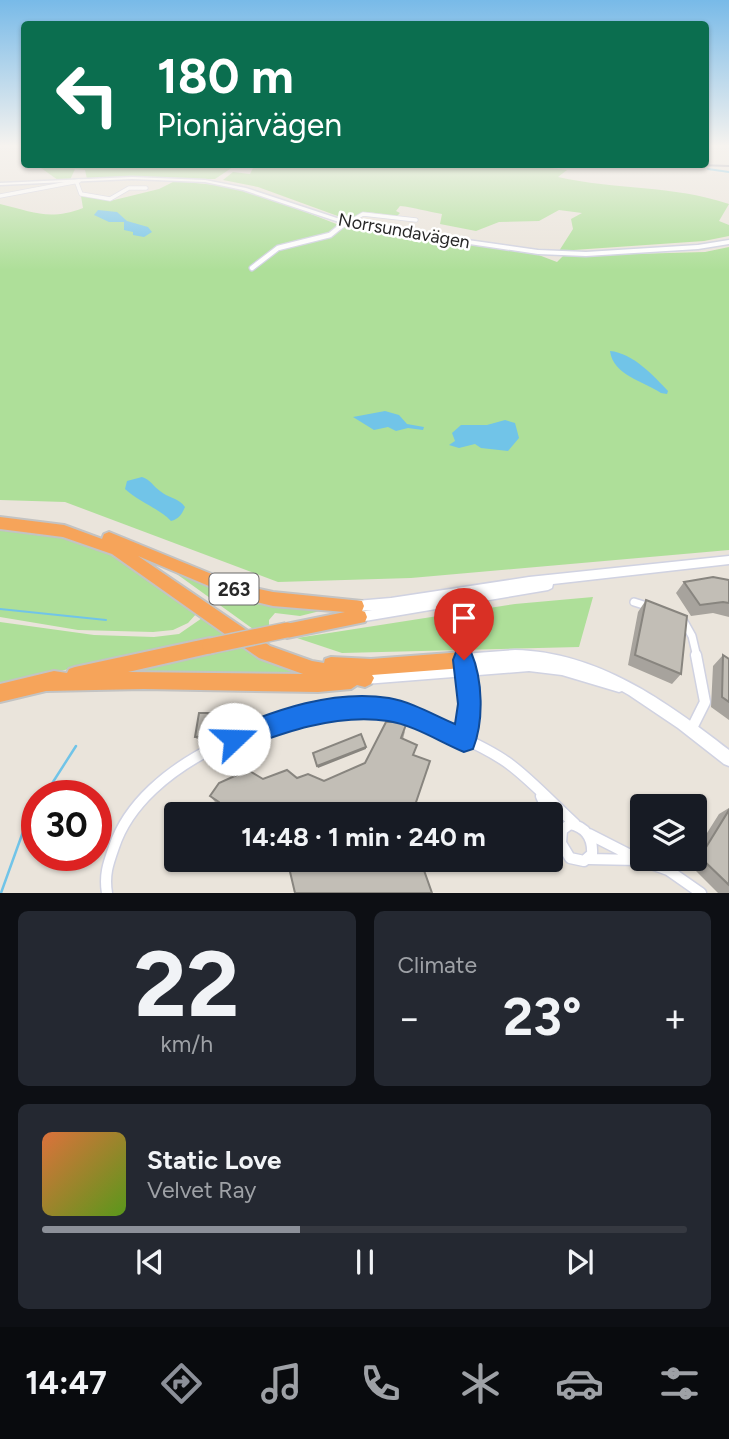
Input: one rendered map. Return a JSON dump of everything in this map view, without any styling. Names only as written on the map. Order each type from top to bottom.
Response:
[{"type":"highway","name":"263","points":[[0,515],[76,526],[235,590],[273,599],[358,611]]},
{"type":"highway","points":[[0,523],[64,531],[117,550],[265,652],[312,669],[365,678]]},
{"type":"highway","points":[[120,542],[272,646],[293,655],[346,667],[464,664]]},
{"type":"highway","name":"263","points":[[0,693],[287,630],[358,611]]},
{"type":"highway","points":[[46,682],[144,680],[318,683],[365,678]]},
{"type":"street","points":[[0,196],[52,187]]},
{"type":"street","points":[[79,187],[81,194],[110,199],[129,188],[146,188]]},
{"type":"street","name":"Norrsundavägen","points":[[236,187],[345,223],[506,248],[556,253],[698,247],[729,242]]},
{"type":"street","points":[[252,268],[278,248],[321,238],[355,216],[370,213],[416,220]]},
{"type":"street","name":"263","points":[[358,611],[615,573],[729,560]]},
{"type":"street","points":[[634,602],[655,609]]},
{"type":"street","points":[[677,616],[687,624],[692,636],[705,694],[705,702],[691,730]]},
{"type":"street","points":[[365,678],[464,664],[556,668],[624,687],[691,730],[729,759]]},
{"type":"street","points":[[464,664],[469,704],[464,740]]},
{"type":"street","points":[[107,893],[104,876],[113,846],[134,810],[175,771],[215,746],[289,718],[341,710],[390,710],[464,740],[511,765],[575,824],[630,855]]},
{"type":"street","points":[[541,794],[544,802]]},
{"type":"street","points":[[563,831],[566,826],[575,824]]},
{"type":"street","points":[[589,834],[593,847],[589,859]]},
{"type":"street","points":[[563,845],[570,858],[577,861],[630,860]]},
{"type":"street","points":[[669,871],[701,893]]},
{"type":"green space","points":[[164,187],[229,187],[260,194],[344,227],[536,254],[557,262],[563,256],[705,252],[729,247],[729,550],[411,578],[278,582],[65,502],[0,500],[0,204],[51,215],[83,208],[81,196],[110,201]]},
{"type":"green space","points":[[258,187],[625,187],[687,194],[729,204],[719,221],[729,225],[729,236],[704,241],[559,251],[573,229],[571,219],[582,213],[559,210],[539,221],[499,222],[476,231],[440,224],[442,214],[400,206],[396,211],[400,213],[397,216],[368,212],[346,219]]},
{"type":"green space","points":[[0,527],[84,541],[112,554],[197,613],[188,623],[173,630],[153,632],[78,630],[0,617]]},
{"type":"green space","points":[[167,567],[328,609],[300,616],[275,613],[269,620],[269,626],[253,629]]},
{"type":"green space","points":[[593,597],[579,647],[342,653],[297,638],[515,604]]},
{"type":"green space","points":[[205,616],[279,664],[306,675],[120,673],[203,640],[0,684],[0,622],[94,635],[154,637],[179,634]]},
{"type":"water","points":[[98,210],[117,212],[127,221],[148,227],[152,232],[144,237],[133,235],[133,232],[124,230],[124,222],[109,222],[94,215]]},
{"type":"water","points":[[610,351],[627,356],[642,366],[668,391],[667,394],[623,372],[612,359]]},
{"type":"water","points":[[385,411],[399,415],[407,424],[424,427],[423,430],[408,428],[396,431],[388,427],[374,430],[353,417]]},
{"type":"water","points":[[505,420],[515,423],[519,438],[508,451],[481,448],[475,444],[459,448],[449,445],[455,441],[452,433],[461,425],[487,425]]},
{"type":"water","points":[[142,477],[183,504],[185,507],[178,518],[171,521],[125,489],[127,481]]},
{"type":"building","points":[[713,577],[729,580],[729,603],[700,605],[684,582]]},
{"type":"building","points":[[646,600],[687,616],[681,674],[635,655]]},
{"type":"building","points":[[723,655],[729,659],[729,702],[722,697]]},
{"type":"building","points":[[199,713],[211,713],[208,736],[195,737]]},
{"type":"building","points":[[386,722],[407,722],[401,738],[417,745],[413,755],[430,761],[416,802],[219,802],[210,796],[219,783],[248,770],[263,779],[287,770],[297,778],[308,774],[324,781],[365,763]]},
{"type":"building","points":[[361,734],[366,747],[317,766],[313,753]]},
{"type":"building","points":[[729,810],[729,885],[707,864],[707,846]]},
{"type":"building","points":[[290,872],[425,872],[432,893],[295,893]]},
{"type":"waterway","points":[[0,609],[106,620]]},
{"type":"waterway","points":[[54,780],[76,746]]},
{"type":"waterway","points":[[1,893],[21,837]]},
{"type":"route","points":[[234,739],[289,718],[341,710],[372,709],[390,710],[410,716],[464,740],[469,704],[464,660]]}]
